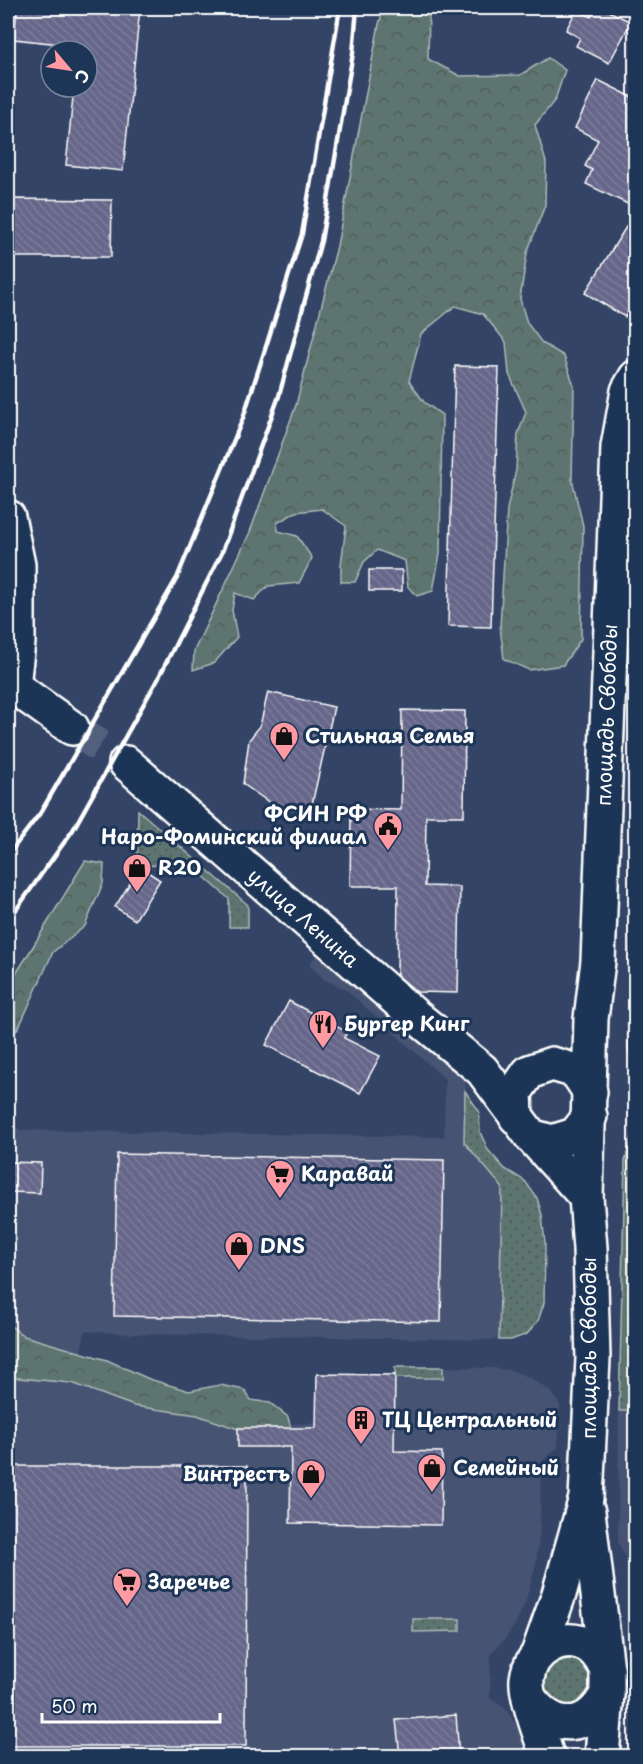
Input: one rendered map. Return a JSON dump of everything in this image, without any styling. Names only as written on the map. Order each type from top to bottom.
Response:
[{"type":"main road","name":"площадь Свободы","points":[[602,1756],[607,1682],[586,1498],[592,1359],[590,1248],[586,1197],[591,1019],[598,961],[618,447],[628,391],[636,377]]},
{"type":"main road","points":[[8,518],[18,565],[18,642],[13,686],[72,728]]},
{"type":"main road","name":"улица Ленина","points":[[126,763],[413,1014],[482,1070],[524,1126]]},
{"type":"main road","points":[[586,1197],[524,1126],[515,1092],[591,1019]]},
{"type":"main road","points":[[482,1070],[540,1068],[576,1071],[590,1104],[575,1135],[552,1142],[524,1126]]},
{"type":"main road","name":"площадь Свободы","points":[[547,1756],[527,1681],[559,1594],[586,1498]]},
{"type":"main road","points":[[530,1699],[540,1713],[554,1721],[571,1724],[586,1719],[599,1709],[607,1682],[600,1656],[589,1646],[575,1641],[560,1642],[547,1647],[538,1654]]},
{"type":"shaded area","points":[[319,951],[466,1082],[464,1142],[502,1187],[499,1340],[133,1334],[85,1331],[79,1362],[170,1394],[291,1424],[316,1423],[317,1374],[443,1378],[443,1367],[493,1368],[510,1370],[529,1377],[549,1390],[560,1405],[558,1447],[541,1462],[540,1528],[536,1564],[525,1603],[516,1623],[491,1653],[490,1698],[505,1708],[515,1723],[530,1756],[8,1756],[8,1120],[20,1130],[444,1137],[445,1079],[345,989],[325,980],[309,965]]},
{"type":"shaded area","points":[[619,1411],[635,1411],[635,1672],[628,1654],[628,1563],[618,1542]]},
{"type":"green space","points":[[384,8],[429,8],[428,59],[460,76],[520,75],[548,58],[565,70],[555,100],[535,125],[546,162],[545,205],[527,253],[520,299],[527,323],[542,343],[564,356],[574,386],[572,479],[583,526],[581,639],[563,665],[529,670],[504,659],[500,627],[507,509],[516,470],[518,434],[526,412],[509,374],[506,342],[483,314],[455,306],[421,334],[409,381],[424,402],[442,415],[440,554],[433,591],[417,596],[408,587],[405,561],[377,550],[364,562],[355,582],[341,582],[346,526],[322,509],[296,512],[277,523],[278,531],[297,536],[312,558],[299,583],[268,586],[254,600],[235,593],[232,610],[237,637],[214,663],[193,670],[194,651],[250,532],[296,405],[337,246],[379,24]]},
{"type":"green space","points":[[635,778],[635,1076],[628,1049],[628,1036]]},
{"type":"green space","points":[[138,810],[248,905],[248,927],[229,927],[229,899],[190,864],[137,866]]},
{"type":"green space","points":[[85,861],[104,864],[103,883],[85,926],[53,952],[20,1025],[8,1042],[8,986]]},
{"type":"green space","points":[[465,1091],[479,1111],[480,1132],[488,1150],[505,1169],[525,1181],[537,1198],[542,1215],[545,1244],[544,1303],[538,1321],[527,1334],[511,1340],[499,1340],[502,1187],[464,1142]]},
{"type":"green space","points":[[635,1116],[632,1411],[619,1411],[625,1161],[634,1130]]},
{"type":"green space","points":[[8,1324],[24,1336],[107,1360],[149,1379],[189,1391],[220,1385],[244,1390],[251,1400],[270,1403],[288,1417],[291,1429],[241,1430],[197,1415],[134,1406],[72,1383],[8,1377]]},
{"type":"green space","points":[[395,1367],[443,1367],[443,1378],[395,1378]]},
{"type":"green space","points":[[413,1619],[460,1619],[460,1631],[413,1632]]},
{"type":"green space","points":[[556,1651],[595,1662],[593,1704],[553,1711],[536,1675]]},
{"type":"building","points":[[17,8],[140,8],[123,171],[66,165],[73,99],[99,99],[99,39],[39,39],[39,42],[14,39]]},
{"type":"building","points":[[596,8],[603,8],[631,22],[609,63],[576,46],[580,38],[566,30],[577,9],[591,17]]},
{"type":"building","points":[[598,80],[636,99],[636,208],[586,184],[592,170],[585,166],[598,140],[575,128]]},
{"type":"building","points":[[8,199],[112,200],[111,257],[8,257]]},
{"type":"building","points":[[636,211],[636,300],[625,317],[585,293]]},
{"type":"building","points":[[455,366],[499,367],[491,627],[448,626]]},
{"type":"building","points":[[369,570],[402,570],[402,591],[369,591]]},
{"type":"building","name":"Стильная Семья","points":[[268,692],[334,707],[310,813],[273,805],[243,784],[249,740],[260,726]]},
{"type":"building","name":"ФСИН РФ Наро-Фоминский филиал","points":[[402,710],[465,711],[464,816],[426,816],[425,886],[460,887],[458,993],[417,992],[397,975],[398,886],[350,886],[351,809],[401,810]]},
{"type":"building","name":"R20","points":[[140,867],[160,880],[135,920],[115,907]]},
{"type":"building","name":"Бургер Кинг","points":[[289,1001],[347,1032],[344,1038],[380,1056],[360,1093],[266,1045]]},
{"type":"building","name":"Каравай","points":[[117,1154],[444,1160],[441,1322],[114,1316]]},
{"type":"building","points":[[8,1162],[41,1163],[40,1193],[8,1192]]},
{"type":"building","name":"ТЦ Центральный","points":[[317,1374],[395,1375],[394,1451],[442,1452],[441,1525],[290,1523],[291,1447],[238,1447],[238,1428],[316,1428]]},
{"type":"building","name":"Заречье","points":[[8,1466],[247,1466],[246,1746],[8,1746]]},
{"type":"building","points":[[456,1715],[459,1756],[400,1756],[396,1720]]},
{"type":"tunnel","points":[[72,728],[126,763]]},
{"type":"railway","points":[[8,855],[41,812],[177,578],[243,418],[302,234],[340,8]]},
{"type":"railway","points":[[8,921],[73,830],[161,673],[222,552],[279,396],[321,241],[353,53],[357,8]]},
{"type":"place","name":"Стильная Семья","points":[[284,762]]},
{"type":"place","name":"ФСИН РФ Наро-Фоминский филиал","points":[[388,852]]},
{"type":"place","name":"R20","points":[[137,894]]},
{"type":"place","name":"Бургер Кинг","points":[[323,1050]]},
{"type":"place","name":"Каравай","points":[[280,1200]]},
{"type":"place","name":"DNS","points":[[239,1272]]},
{"type":"place","name":"ТЦ Центральный","points":[[361,1446]]},
{"type":"place","name":"Семейный","points":[[432,1494]]},
{"type":"place","name":"Винтрестъ","points":[[311,1500]]},
{"type":"place","name":"Заречье","points":[[127,1608]]}]
